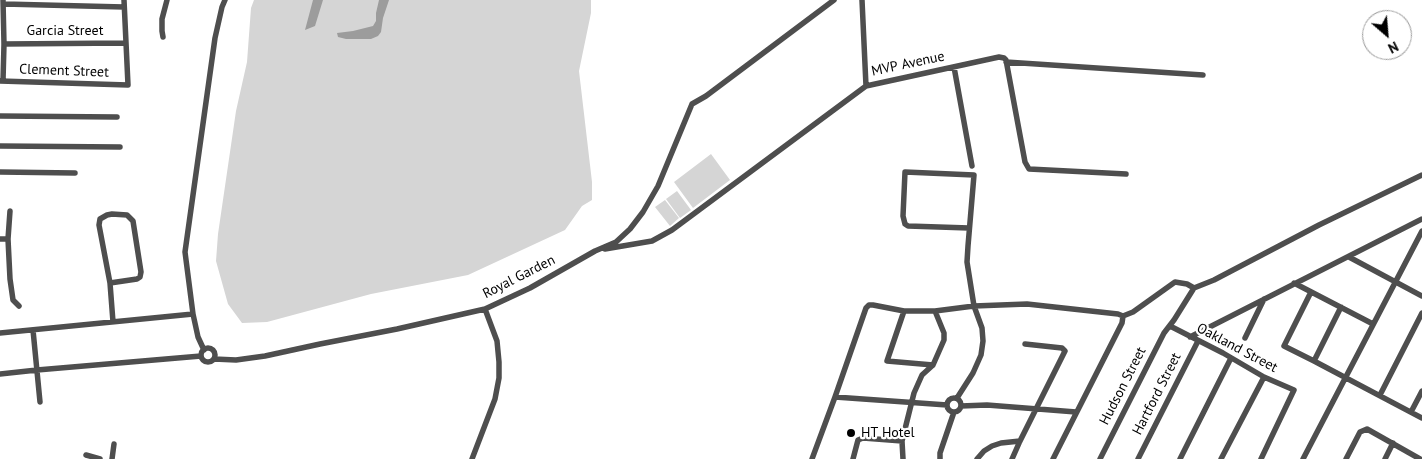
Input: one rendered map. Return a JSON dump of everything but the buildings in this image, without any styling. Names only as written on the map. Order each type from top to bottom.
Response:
[{"type":"street","points":[[163,37],[162,19],[167,0]]},
{"type":"street","points":[[0,374],[202,353],[209,349],[213,351],[214,358],[207,362],[203,360],[202,353],[193,314],[185,252],[215,38],[225,0]]},
{"type":"street","name":"Royal Garden","points":[[214,358],[236,360],[265,356],[397,329],[485,308],[530,288],[595,251],[616,242],[644,212],[658,186],[692,104],[706,96],[834,0]]},
{"type":"street","points":[[862,0],[866,86]]},
{"type":"street","points":[[1,81],[4,44],[3,2],[124,3],[126,43]]},
{"type":"street","name":"Garcia Street","points":[[4,44],[126,43]]},
{"type":"street","name":"Clement Street","points":[[1,81],[128,86],[126,43]]},
{"type":"street","name":"MVP Avenue","points":[[595,251],[652,240],[672,230],[866,86],[1002,57],[1006,62]]},
{"type":"street","points":[[1126,174],[1029,169],[1025,162],[1006,62],[1203,75]]},
{"type":"street","points":[[954,67],[972,166]]},
{"type":"street","points":[[0,116],[117,117]]},
{"type":"street","points":[[0,146],[120,147]]},
{"type":"street","points":[[0,172],[75,173]]},
{"type":"street","points":[[957,398],[973,372],[983,341],[982,328],[974,306],[966,262],[974,174],[905,172],[904,224],[908,226],[969,228]]},
{"type":"street","points":[[812,459],[836,397],[866,308],[869,305],[904,310],[934,311],[974,306],[1028,304],[1123,316],[1133,312],[1174,282],[1187,284],[1194,288],[1214,280],[1319,225],[1422,175]]},
{"type":"street","points":[[10,211],[8,238],[10,279],[13,300],[19,306]]},
{"type":"street","points":[[110,283],[137,280],[140,277],[141,272],[133,221],[127,215],[106,214],[100,219],[110,283],[113,322]]},
{"type":"street","points":[[1190,337],[1422,219]]},
{"type":"street","points":[[1303,459],[1422,231]]},
{"type":"street","points":[[0,239],[8,238]]},
{"type":"street","points":[[1349,257],[1422,296]]},
{"type":"street","points":[[1294,283],[1373,324]]},
{"type":"street","name":"Hudson Street","points":[[1100,459],[1164,333],[1194,288]]},
{"type":"street","points":[[1311,292],[1284,346],[1422,418]]},
{"type":"street","points":[[1245,338],[1264,299]]},
{"type":"street","points":[[1314,361],[1341,307]]},
{"type":"street","points":[[472,459],[494,400],[499,378],[497,341],[485,308]]},
{"type":"street","points":[[904,310],[887,361],[933,365]]},
{"type":"street","points":[[903,459],[902,441],[914,393],[922,375],[933,365],[943,344],[944,337],[934,311]]},
{"type":"street","points":[[1380,395],[1422,313]]},
{"type":"street","points":[[0,333],[193,314]]},
{"type":"street","points":[[1053,459],[1122,323],[1123,316]]},
{"type":"street","name":"Oakland Street","points":[[1170,326],[1264,377],[1294,390],[1261,459]]},
{"type":"street","points":[[33,330],[40,402]]},
{"type":"street","name":"Hartford Street","points":[[1138,459],[1198,341]]},
{"type":"street","points":[[1012,459],[1065,351],[1062,348],[1025,344]]},
{"type":"street","points":[[1180,459],[1231,358]]},
{"type":"street","points":[[1221,459],[1264,377]]},
{"type":"street","points":[[1411,412],[1422,391]]},
{"type":"street","points":[[836,397],[947,405]]},
{"type":"street","points":[[947,405],[950,399],[957,398]]},
{"type":"street","points":[[940,459],[940,453],[954,412],[958,411],[961,406],[961,402],[957,398]]},
{"type":"street","points":[[947,405],[948,409],[954,412]]},
{"type":"street","points":[[961,406],[987,405],[1076,412]]},
{"type":"street","points":[[1346,459],[1360,432],[1367,429],[1420,459]]},
{"type":"street","points":[[853,459],[858,440],[863,438],[902,441]]},
{"type":"street","points":[[977,459],[992,446],[1020,441]]},
{"type":"street","points":[[1385,459],[1393,443]]},
{"type":"street","points":[[112,459],[114,444]]},
{"type":"street","points":[[86,455],[100,459]]},
{"type":"shaded area","points":[[254,0],[591,0],[591,13],[579,71],[592,182],[592,200],[582,206],[565,230],[468,275],[371,294],[267,322],[242,323],[228,304],[216,261],[218,234],[236,111],[247,62],[251,8]]},
{"type":"shaded area","points":[[313,0],[323,0],[315,26],[305,30]]},
{"type":"shaded area","points":[[379,0],[389,0],[381,32],[378,36],[371,39],[346,39],[338,37],[337,33],[373,26],[376,21]]},
{"type":"shaded area","points":[[711,154],[730,180],[693,208],[674,182]]},
{"type":"shaded area","points":[[677,191],[691,210],[680,218],[666,199]]},
{"type":"shaded area","points":[[665,200],[679,218],[670,226],[655,207]]},
{"type":"place","name":"HT Hotel","points":[[851,433]]}]
